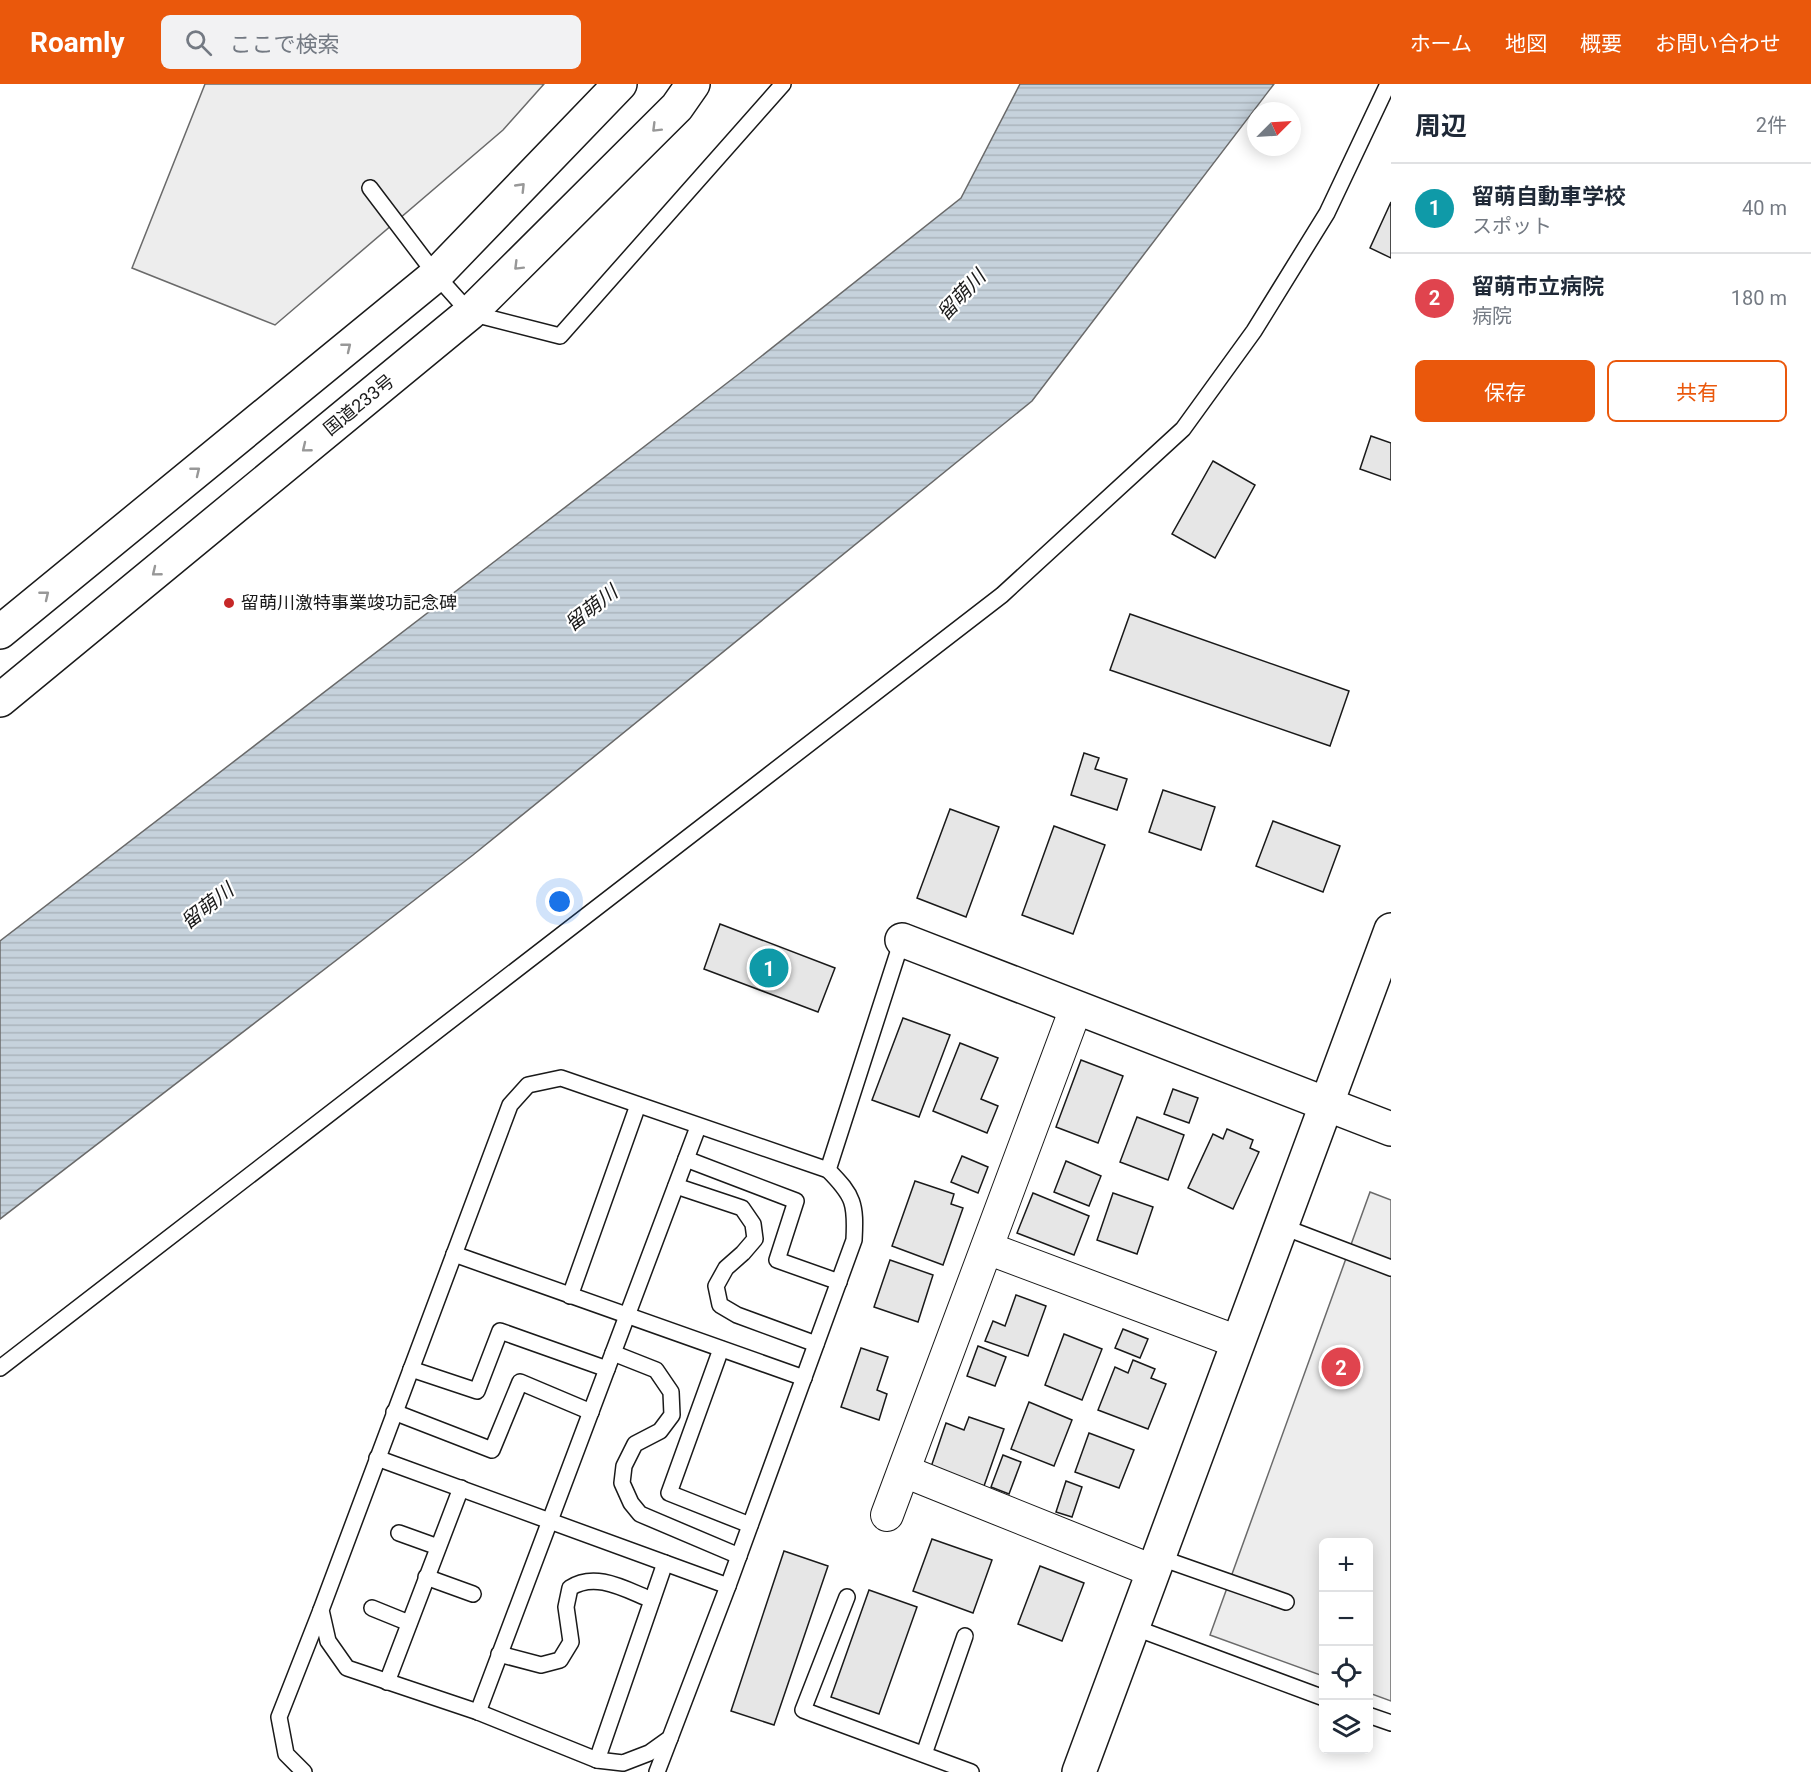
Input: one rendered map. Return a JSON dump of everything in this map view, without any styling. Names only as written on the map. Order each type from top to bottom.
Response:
[{"type":"main road","points":[[0,632],[436,274],[620,84]]},
{"type":"main road","name":"国道233号","points":[[0,700],[470,313],[676,107],[693,84]]},
{"type":"main road","points":[[1079,1772],[1391,930]]},
{"type":"main road","points":[[902,940],[1391,1129]]},
{"type":"street","points":[[887,1515],[1076,1008]]},
{"type":"street","points":[[987,1248],[1238,1342]]},
{"type":"street","points":[[904,1471],[1156,1564]]},
{"type":"lane","points":[[370,188],[436,274],[470,313],[560,336],[783,84]]},
{"type":"lane","points":[[0,1368],[1002,595],[1182,429],[1254,331],[1327,213],[1388,84]]},
{"type":"lane","points":[[828,1170],[902,940]]},
{"type":"lane","points":[[304,1772],[286,1754],[279,1717],[510,1105],[528,1085],[561,1078],[828,1170],[846,1189],[855,1213],[854,1240],[728,1586],[657,1772]]},
{"type":"lane","points":[[570,1296],[638,1105]]},
{"type":"lane","points":[[478,1712],[698,1126]]},
{"type":"lane","points":[[686,1159],[796,1201],[777,1260],[839,1282]]},
{"type":"lane","points":[[676,1186],[742,1208],[753,1224],[755,1239],[726,1268],[716,1286],[720,1305],[737,1315],[816,1344]]},
{"type":"lane","points":[[1281,1226],[1391,1268]]},
{"type":"lane","points":[[454,1254],[804,1378]]},
{"type":"lane","points":[[411,1369],[477,1391],[500,1331],[608,1369]]},
{"type":"lane","points":[[722,1349],[669,1492],[750,1525]]},
{"type":"lane","points":[[614,1353],[656,1370],[671,1392],[672,1414],[660,1431],[635,1444],[624,1466],[622,1483],[631,1503],[640,1514],[739,1556]]},
{"type":"lane","points":[[394,1412],[492,1450],[520,1382],[591,1412]]},
{"type":"lane","points":[[376,1458],[728,1586]]},
{"type":"lane","points":[[387,1682],[461,1488]]},
{"type":"lane","points":[[399,1533],[438,1548]]},
{"type":"lane","points":[[597,1760],[665,1563]]},
{"type":"lane","points":[[1156,1564],[1286,1602]]},
{"type":"lane","points":[[426,1577],[474,1594]]},
{"type":"lane","points":[[499,1654],[542,1665],[560,1660],[571,1642],[566,1607],[570,1588],[581,1581],[603,1581],[652,1600]]},
{"type":"lane","points":[[847,1597],[803,1710],[971,1772]]},
{"type":"lane","points":[[372,1608],[410,1623]]},
{"type":"lane","points":[[321,1610],[328,1641],[346,1668],[478,1712],[597,1760],[623,1763],[649,1753],[670,1738]]},
{"type":"lane","points":[[1133,1628],[1319,1697]]},
{"type":"lane","points":[[924,1754],[965,1636]]},
{"type":"lane","points":[[1373,1717],[1391,1723]]},
{"type":"shaded area","points":[[205,84],[544,84],[503,130],[275,325],[132,268]]},
{"type":"shaded area","points":[[1370,1192],[1391,1200],[1391,1701],[1373,1694],[1373,1538],[1319,1538],[1319,1675],[1210,1635]]},
{"type":"water","name":"留萌川","points":[[1020,84],[1274,84],[1260,102],[1247,102],[1247,119],[1032,401],[473,855],[0,1219],[0,941],[744,370],[961,198]]},
{"type":"building","points":[[1391,202],[1391,258],[1370,248]]},
{"type":"building","points":[[1371,436],[1391,443],[1391,480],[1360,469]]},
{"type":"building","points":[[1213,461],[1255,485],[1215,558],[1172,534]]},
{"type":"building","points":[[1130,614],[1349,691],[1330,746],[1110,670]]},
{"type":"building","points":[[1084,753],[1099,758],[1095,769],[1127,779],[1117,810],[1071,795]]},
{"type":"building","points":[[1163,790],[1215,807],[1201,850],[1149,832]]},
{"type":"building","points":[[950,809],[999,827],[966,917],[917,898]]},
{"type":"building","points":[[1273,821],[1340,846],[1323,892],[1256,866]]},
{"type":"building","points":[[1054,826],[1105,845],[1073,934],[1022,915]]},
{"type":"building","points":[[720,924],[835,968],[818,1012],[704,969]]},
{"type":"building","points":[[903,1018],[950,1035],[919,1117],[872,1100]]},
{"type":"building","points":[[960,1043],[998,1058],[981,1099],[998,1106],[987,1133],[933,1111]]},
{"type":"building","points":[[1081,1060],[1123,1076],[1098,1143],[1056,1127]]},
{"type":"building","points":[[1173,1089],[1198,1098],[1189,1123],[1164,1114]]},
{"type":"building","points":[[1137,1117],[1184,1135],[1168,1180],[1120,1162]]},
{"type":"building","points":[[1227,1129],[1253,1140],[1250,1148],[1259,1152],[1233,1209],[1188,1188],[1213,1134],[1223,1139]]},
{"type":"building","points":[[962,1156],[988,1167],[978,1193],[951,1182]]},
{"type":"building","points":[[1066,1161],[1101,1176],[1089,1206],[1054,1192]]},
{"type":"building","points":[[915,1181],[954,1194],[951,1204],[963,1208],[943,1265],[892,1246]]},
{"type":"building","points":[[1033,1193],[1089,1216],[1074,1255],[1017,1233]]},
{"type":"building","points":[[1113,1193],[1153,1207],[1137,1254],[1097,1240]]},
{"type":"building","points":[[890,1260],[933,1275],[918,1322],[874,1307]]},
{"type":"building","points":[[1016,1295],[1046,1306],[1028,1356],[985,1341],[993,1321],[1005,1326]]},
{"type":"building","points":[[1123,1329],[1148,1339],[1140,1358],[1115,1348]]},
{"type":"building","points":[[1064,1334],[1102,1349],[1082,1400],[1045,1385]]},
{"type":"building","points":[[978,1346],[1006,1357],[995,1386],[967,1376]]},
{"type":"building","points":[[861,1348],[888,1357],[877,1390],[887,1394],[879,1420],[841,1407]]},
{"type":"building","points":[[1133,1360],[1155,1369],[1151,1378],[1166,1384],[1148,1429],[1098,1410],[1115,1367],[1128,1373]]},
{"type":"building","points":[[1029,1402],[1072,1420],[1054,1466],[1011,1449]]},
{"type":"building","points":[[969,1417],[1004,1429],[984,1486],[931,1467],[946,1423],[964,1430]]},
{"type":"building","points":[[1089,1433],[1134,1450],[1119,1488],[1075,1472]]},
{"type":"building","points":[[1003,1455],[1021,1462],[1009,1494],[991,1487]]},
{"type":"building","points":[[1066,1481],[1082,1487],[1072,1517],[1056,1512]]},
{"type":"building","points":[[932,1539],[992,1560],[973,1613],[913,1591]]},
{"type":"building","points":[[784,1551],[828,1566],[774,1725],[731,1711]]},
{"type":"building","points":[[1040,1566],[1084,1583],[1062,1641],[1018,1624]]},
{"type":"building","points":[[869,1590],[917,1607],[879,1714],[831,1697]]},
{"type":"place","name":"留萌川激特事業竣功記念碑","points":[[229,603]]},
{"type":"place","name":"留萌自動車学校","points":[[769,968]]},
{"type":"place","name":"留萌市立病院","points":[[1341,1367]]}]
